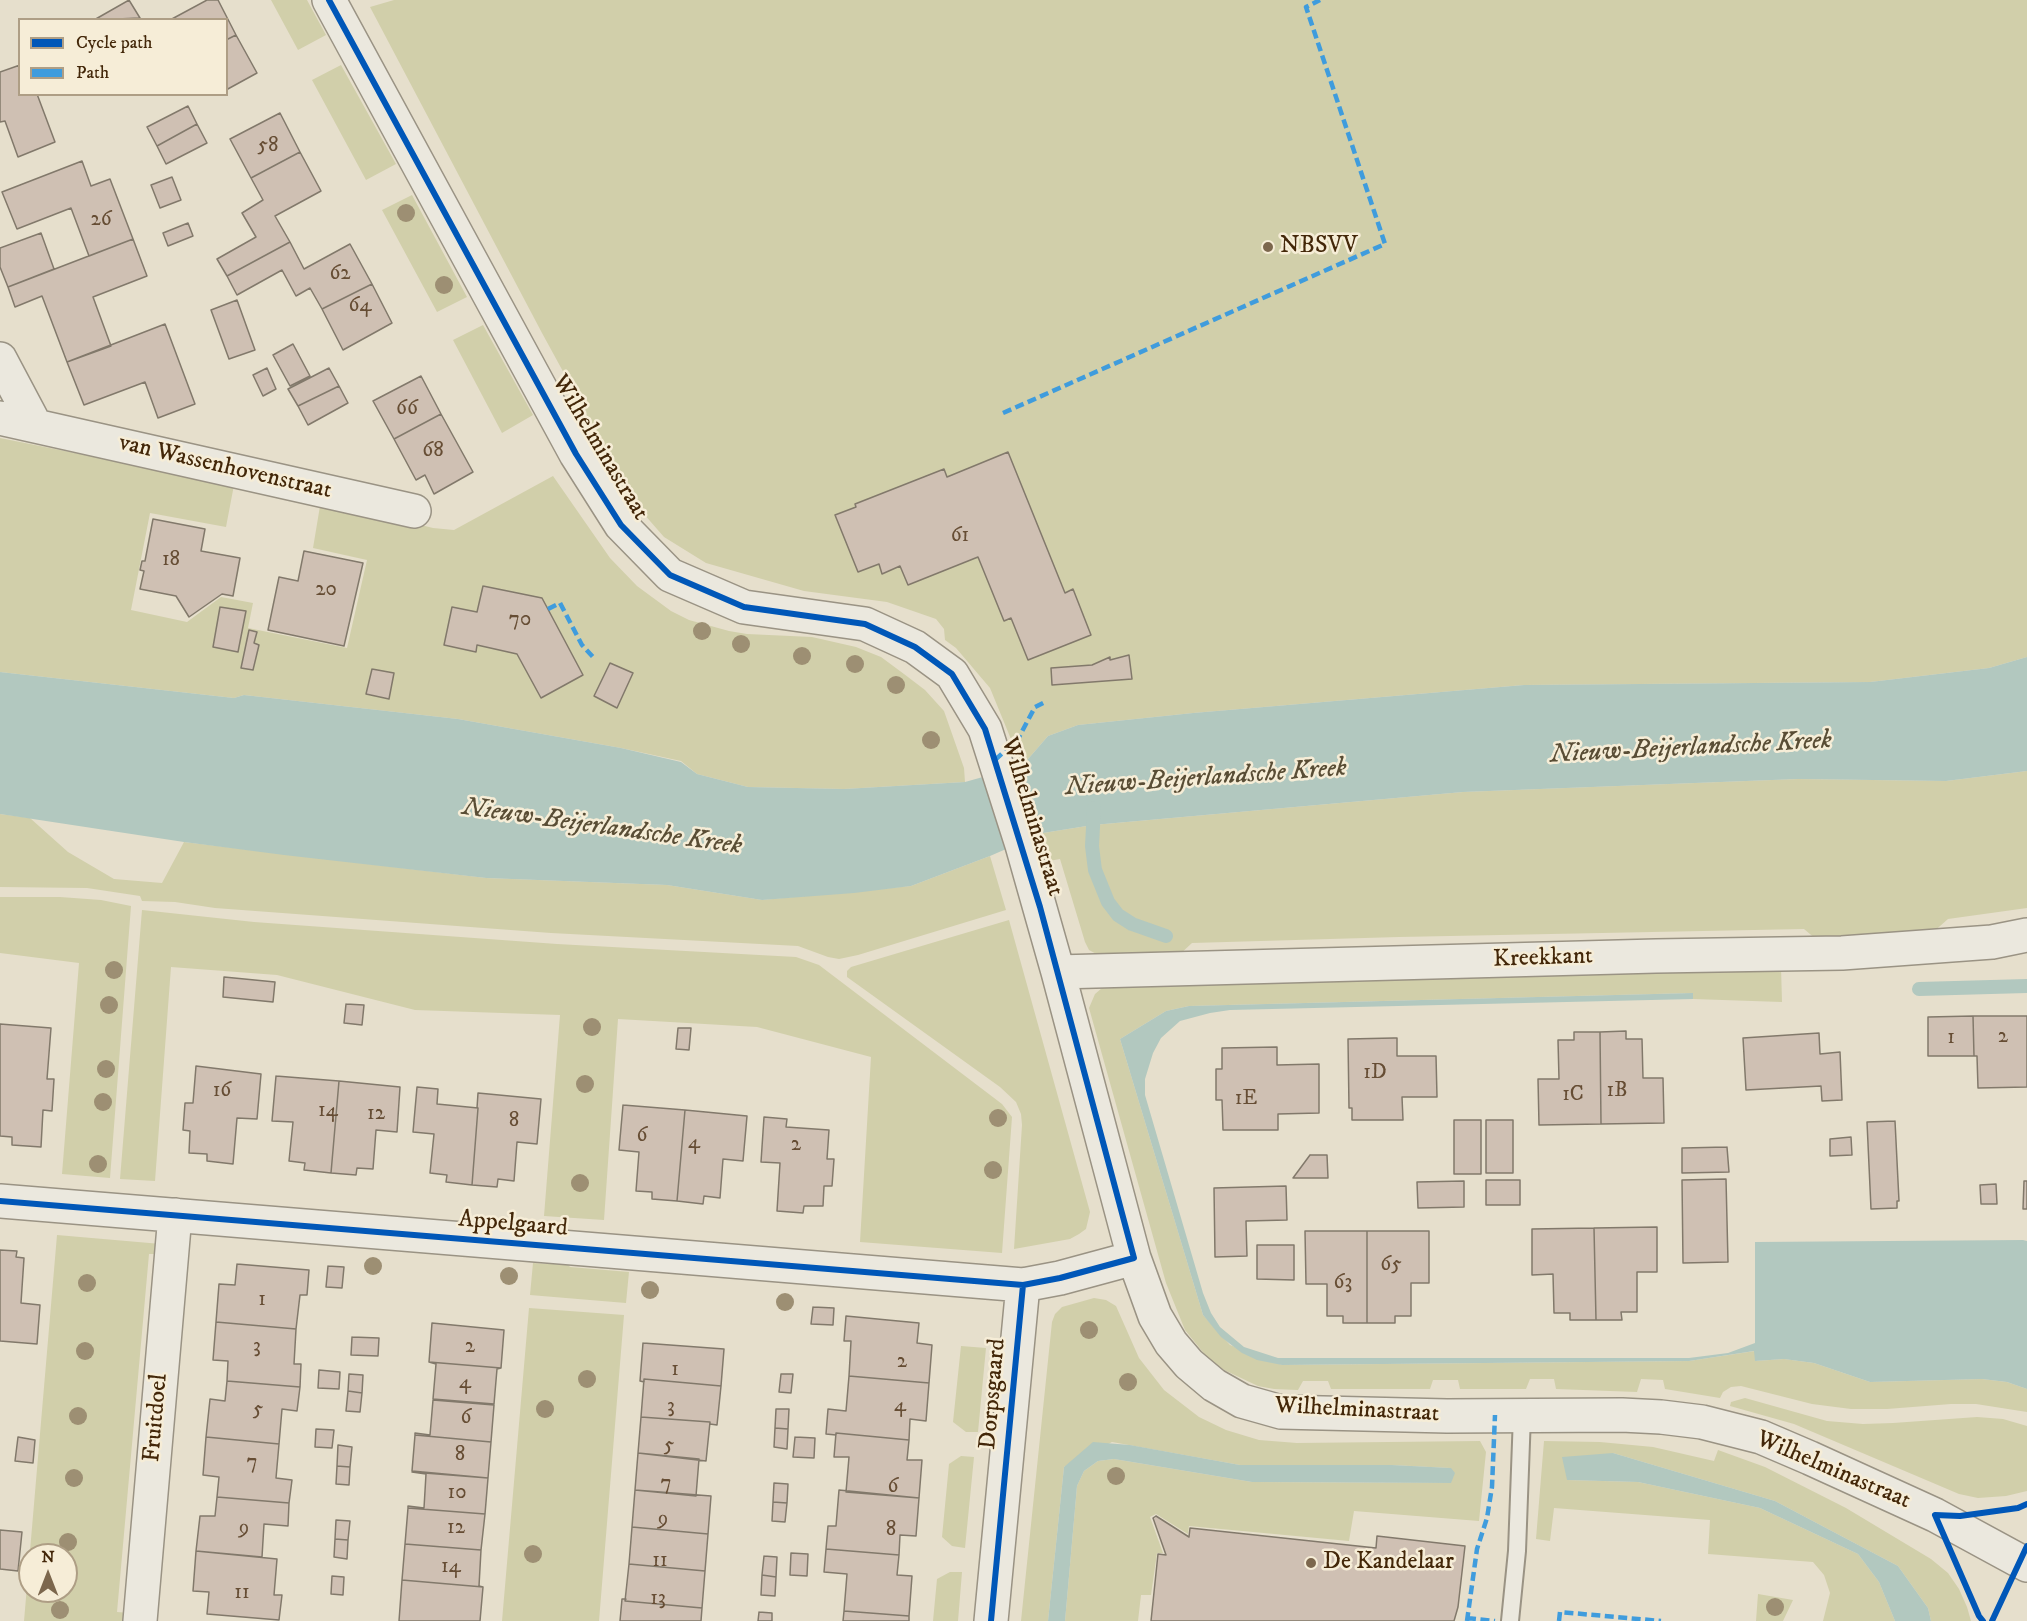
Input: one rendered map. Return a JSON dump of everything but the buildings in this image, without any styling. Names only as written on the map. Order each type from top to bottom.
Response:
[{"type":"street","name":"Wilhelminastraat","points":[[329,0],[576,454],[621,525],[670,575],[744,607],[865,624],[915,647],[952,674],[985,729],[1022,845],[1134,1258],[1155,1316],[1171,1343],[1189,1364],[1214,1385],[1242,1401],[1281,1412],[1447,1416],[1660,1417],[1702,1422],[1761,1437],[1935,1515],[2027,1565]]},
{"type":"street","points":[[0,359],[35,425]]},
{"type":"street","name":"van Wassenhovenstraat","points":[[0,418],[414,511]]},
{"type":"street","name":"Kreekkant","points":[[1058,972],[1842,953],[1992,942],[2027,935]]},
{"type":"street","name":"Appelgaard","points":[[0,1200],[1023,1285]]},
{"type":"street","name":"Fruitdoel","points":[[140,1621],[175,1215]]},
{"type":"street","points":[[1023,1285],[1060,1278],[1134,1258]]},
{"type":"street","name":"Dorpsgaard","points":[[992,1621],[1023,1285]]},
{"type":"lane","points":[[1510,1621],[1517,1551],[1522,1415]]},
{"type":"shaded area","points":[[271,0],[307,0],[326,35],[298,50]]},
{"type":"shaded area","name":"NBSVV","points":[[394,0],[2027,0],[2027,657],[1989,668],[1870,682],[1524,685],[1078,725],[1048,736],[1022,766],[990,688],[956,648],[945,640],[944,629],[936,619],[887,602],[804,591],[706,563],[664,537],[636,505],[542,333],[370,7]]},
{"type":"shaded area","points":[[341,65],[396,164],[366,180],[312,80]]},
{"type":"shaded area","points":[[412,195],[467,297],[437,312],[382,210]]},
{"type":"shaded area","points":[[483,325],[533,415],[502,433],[453,340]]},
{"type":"shaded area","points":[[0,438],[234,485],[226,527],[150,513],[131,610],[187,622],[221,597],[253,603],[248,628],[347,648],[367,560],[313,548],[321,500],[433,528],[454,530],[553,476],[610,558],[637,586],[671,611],[689,620],[729,631],[812,637],[856,647],[881,657],[904,674],[925,690],[944,711],[964,768],[965,782],[844,789],[748,787],[697,774],[681,761],[458,719],[244,695],[234,698],[0,672]]},
{"type":"shaded area","points":[[2027,771],[2027,908],[1948,919],[1931,934],[1817,940],[1804,929],[1399,937],[1192,943],[1178,956],[1102,957],[1089,950],[1085,942],[1060,859],[1049,861],[1043,833],[1093,825],[1463,792],[1798,779],[1946,781]]},
{"type":"shaded area","points":[[0,814],[30,818],[68,852],[114,879],[162,883],[184,842],[486,878],[667,885],[762,900],[911,886],[990,856],[1006,910],[839,959],[798,946],[551,933],[215,908],[175,902],[142,901],[140,896],[87,888],[0,887]]},
{"type":"shaded area","points":[[0,897],[101,900],[131,906],[110,1178],[62,1174],[79,963],[0,953]]},
{"type":"shaded area","points":[[142,910],[254,922],[557,944],[796,957],[819,965],[1002,1104],[1012,1117],[1002,1253],[860,1242],[871,1057],[757,1027],[618,1019],[604,1220],[544,1216],[560,1015],[415,1010],[277,975],[171,967],[155,1181],[120,1179]]},
{"type":"shaded area","points":[[1009,920],[1090,1212],[1086,1229],[1070,1239],[1014,1249],[1022,1125],[1021,1114],[1016,1102],[1000,1087],[847,977],[847,971],[851,967]]},
{"type":"shaded area","points":[[1781,967],[1782,1002],[1693,999],[1693,993],[1189,1006],[1166,1011],[1120,1039],[1203,1315],[1230,1345],[1282,1365],[1689,1361],[1755,1351],[1755,1361],[1784,1359],[1814,1363],[1870,1382],[1982,1379],[2007,1382],[2027,1389],[2027,1412],[1976,1404],[1851,1409],[1812,1404],[1741,1386],[1731,1387],[1723,1392],[1720,1398],[1665,1389],[1663,1380],[1641,1379],[1637,1392],[1556,1389],[1554,1379],[1530,1379],[1526,1389],[1460,1389],[1458,1380],[1433,1380],[1430,1389],[1331,1389],[1328,1381],[1303,1381],[1298,1390],[1274,1389],[1258,1386],[1222,1369],[1206,1356],[1185,1330],[1166,1283],[1089,1008],[1095,994],[1110,983]]},
{"type":"shaded area","points":[[57,1235],[161,1244],[161,1254],[149,1254],[117,1612],[131,1613],[130,1621],[24,1621],[26,1603],[78,1603],[78,1543],[31,1543]]},
{"type":"shaded area","points":[[556,1257],[562,1258],[570,1267],[629,1272],[626,1303],[530,1295],[533,1263],[549,1264]]},
{"type":"shaded area","points":[[1094,1298],[1106,1300],[1116,1306],[1139,1358],[1164,1390],[1199,1417],[1226,1430],[1259,1440],[1297,1443],[1480,1441],[1486,1452],[1479,1521],[1354,1511],[1349,1541],[1189,1526],[1188,1534],[1156,1514],[1150,1517],[1163,1553],[1157,1553],[1151,1595],[1141,1595],[1138,1621],[1065,1621],[1077,1486],[1084,1471],[1098,1461],[1114,1459],[1252,1482],[1451,1483],[1450,1468],[1392,1465],[1240,1465],[1112,1442],[1064,1467],[1048,1621],[1021,1621],[1052,1322],[1055,1314],[1062,1307]]},
{"type":"shaded area","points":[[529,1308],[624,1315],[599,1621],[502,1621]]},
{"type":"shaded area","points":[[961,1346],[986,1348],[978,1432],[966,1432],[953,1422]]},
{"type":"shaded area","points":[[1745,1398],[1827,1421],[1863,1424],[1977,1417],[2003,1419],[2027,1426],[2027,1491],[2006,1496],[1978,1498],[1959,1494],[1794,1424],[1730,1406],[1731,1402]]},
{"type":"shaded area","points":[[1544,1441],[1600,1442],[1653,1447],[1714,1461],[1718,1450],[1765,1467],[1846,1508],[1931,1559],[1948,1573],[1959,1589],[1971,1621],[1931,1621],[1928,1608],[1898,1566],[1775,1501],[1613,1453],[1567,1480],[1638,1482],[1760,1508],[1858,1554],[1879,1582],[1895,1621],[1823,1621],[1830,1593],[1824,1575],[1813,1562],[1708,1554],[1710,1520],[1554,1508],[1550,1541],[1536,1539]]},
{"type":"shaded area","points":[[961,1456],[974,1457],[965,1548],[952,1546],[942,1537],[949,1464]]},
{"type":"shaded area","points":[[950,1572],[962,1572],[958,1621],[933,1621],[937,1579]]},
{"type":"shaded area","points":[[1758,1594],[1793,1600],[1783,1621],[1756,1621]]},
{"type":"water","name":"Nieuw-Beijerlandsche Kreek","points":[[2027,657],[2027,771],[1946,781],[1798,779],[1463,792],[1093,825],[1043,833],[911,886],[854,893],[762,900],[667,885],[486,878],[184,842],[0,814],[0,672],[234,698],[244,695],[458,719],[621,748],[681,762],[697,774],[748,787],[844,789],[965,782],[1022,766],[1048,736],[1078,725],[1524,685],[1870,682],[1989,668]]},
{"type":"water","points":[[1693,993],[1693,999],[1230,1010],[1180,1021],[1161,1038],[1153,1053],[1145,1079],[1145,1095],[1203,1293],[1220,1327],[1244,1347],[1278,1358],[1689,1358],[1728,1353],[1755,1343],[1755,1242],[2023,1240],[2027,1241],[2027,1389],[2007,1382],[1982,1379],[1870,1382],[1814,1363],[1784,1359],[1755,1361],[1754,1351],[1689,1361],[1282,1365],[1257,1360],[1242,1353],[1221,1337],[1203,1315],[1120,1039],[1166,1011],[1189,1006]]},
{"type":"water","points":[[1093,1442],[1130,1445],[1240,1465],[1392,1465],[1451,1468],[1455,1473],[1451,1483],[1252,1482],[1114,1459],[1098,1461],[1084,1471],[1077,1486],[1065,1621],[1048,1621],[1064,1467]]},
{"type":"water","points":[[1613,1453],[1775,1501],[1898,1566],[1928,1608],[1931,1621],[1895,1621],[1879,1582],[1858,1554],[1760,1508],[1638,1482],[1567,1480],[1562,1457]]},
{"type":"waterway","name":"Nieuw-Beijerlandsche Kreek","points":[[1094,808],[1092,846],[1095,870],[1108,902],[1118,915],[1132,924],[1166,936]]},
{"type":"waterway","points":[[1919,989],[2027,986]]},
{"type":"marked path","points":[[1003,413],[1385,244],[1306,7],[1320,0]]},
{"type":"marked path","points":[[548,609],[560,603],[582,645],[593,657]]},
{"type":"marked path","points":[[995,760],[1018,739],[1035,707],[1047,701]]},
{"type":"marked path","points":[[1467,1621],[1477,1549],[1487,1518],[1492,1487],[1495,1415]]},
{"type":"marked path","points":[[1559,1621],[1560,1612],[1661,1621]]},
{"type":"marked path","points":[[1467,1618],[1495,1621]]},
{"type":"cycle path","points":[[329,0],[576,454],[621,525],[670,575],[744,607],[865,624],[915,647],[952,674],[985,729],[1040,907],[1134,1258],[1060,1278],[1023,1285],[991,1621]]},
{"type":"cycle path","points":[[0,1201],[1023,1285]]},
{"type":"cycle path","points":[[1983,1621],[1935,1515],[1960,1516],[2018,1508],[2027,1504]]},
{"type":"cycle path","points":[[1992,1621],[2027,1546]]},
{"type":"place","name":"NBSVV","points":[[1268,247]]},
{"type":"place","name":"De Kandelaar","points":[[1311,1563]]}]
